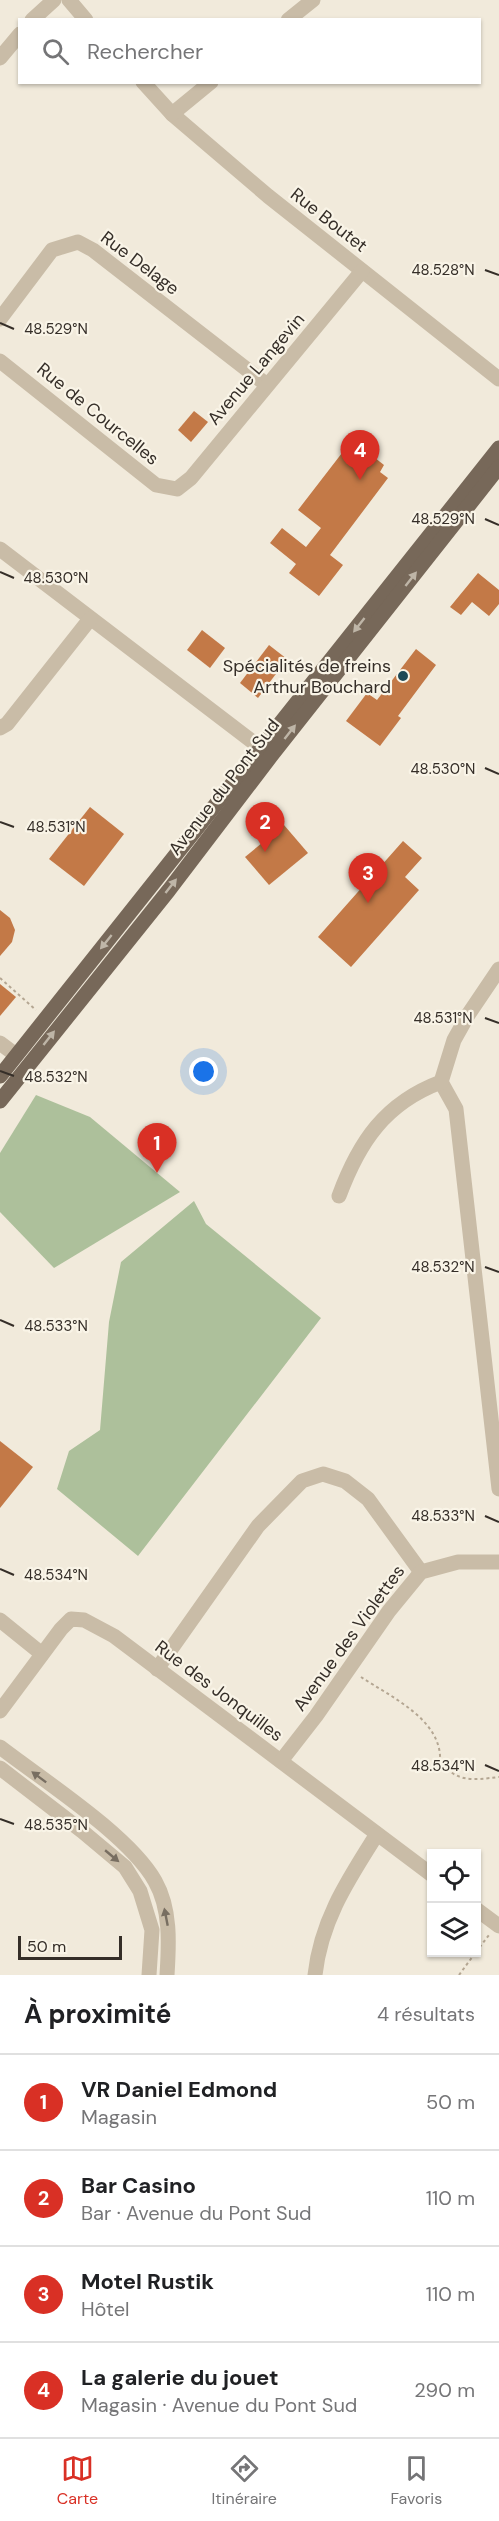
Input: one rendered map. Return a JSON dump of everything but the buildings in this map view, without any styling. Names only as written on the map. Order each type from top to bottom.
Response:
[{"type":"main road","name":"Avenue du Pont Sud","points":[[0,1101],[169,890],[266,752],[499,448]]},
{"type":"main road","name":"Avenue du Pont Sud","points":[[0,1076],[499,467]]},
{"type":"street","points":[[34,18],[54,0]]},
{"type":"street","points":[[69,0],[84,18]]},
{"type":"street","points":[[290,18],[313,0]]},
{"type":"street","points":[[0,58],[18,36]]},
{"type":"street","name":"Rue Boutet","points":[[145,84],[172,114],[268,196],[499,379]]},
{"type":"street","points":[[172,114],[209,84]]},
{"type":"street","name":"Rue Delage","points":[[0,319],[52,250],[78,242],[93,250],[267,385]]},
{"type":"street","name":"Avenue Langevin","points":[[177,489],[191,478],[362,271]]},
{"type":"street","name":"Rue de Courcelles","points":[[0,361],[156,485],[177,489]]},
{"type":"street","points":[[0,549],[266,752]]},
{"type":"street","points":[[0,728],[7,724],[90,619]]},
{"type":"street","points":[[499,969],[468,1014],[454,1040],[441,1082],[456,1109],[499,1490]]},
{"type":"street","points":[[0,1043],[16,1055]]},
{"type":"street","points":[[339,1196],[358,1151],[376,1126],[399,1103],[441,1082]]},
{"type":"street","points":[[158,1669],[258,1526],[302,1481],[323,1474],[345,1481],[368,1499],[421,1572]]},
{"type":"street","name":"Avenue des Violettes","points":[[281,1761],[389,1611],[421,1572],[458,1562],[499,1562]]},
{"type":"street","name":"Rue des Jonquilles","points":[[0,1711],[61,1629],[71,1619],[84,1620],[114,1636],[427,1871]]},
{"type":"street","points":[[0,1620],[42,1654]]},
{"type":"street","points":[[0,1747],[92,1817],[137,1856],[156,1882],[166,1913],[169,1931],[167,1975]]},
{"type":"street","points":[[0,1768],[125,1867],[140,1891],[152,1930],[149,1975]]},
{"type":"street","points":[[315,1975],[318,1950],[337,1898],[376,1833]]},
{"type":"street","points":[[481,1912],[495,1923],[499,1906]]},
{"type":"path","points":[[0,978],[39,1012]]},
{"type":"path","points":[[349,1669],[424,1722],[437,1739],[441,1750],[440,1762],[451,1775],[466,1779],[499,1777]]},
{"type":"path","points":[[481,1944],[495,1923]]},
{"type":"path","points":[[459,1975],[472,1957]]},
{"type":"green space","points":[[36,1095],[90,1117],[180,1192],[54,1268],[0,1212],[0,1153]]},
{"type":"green space","points":[[194,1201],[206,1224],[321,1318],[138,1556],[57,1489],[69,1451],[100,1430],[109,1322],[121,1262]]},
{"type":"place","name":"La galerie du jouet","points":[[360,480]]},
{"type":"place","name":"Spécialités de freins Arthur Bouchard","points":[[403,676]]},
{"type":"place","name":"Bar Casino","points":[[265,852]]},
{"type":"place","name":"Motel Rustik","points":[[368,903]]},
{"type":"place","name":"VR Daniel Edmond","points":[[157,1173]]}]
